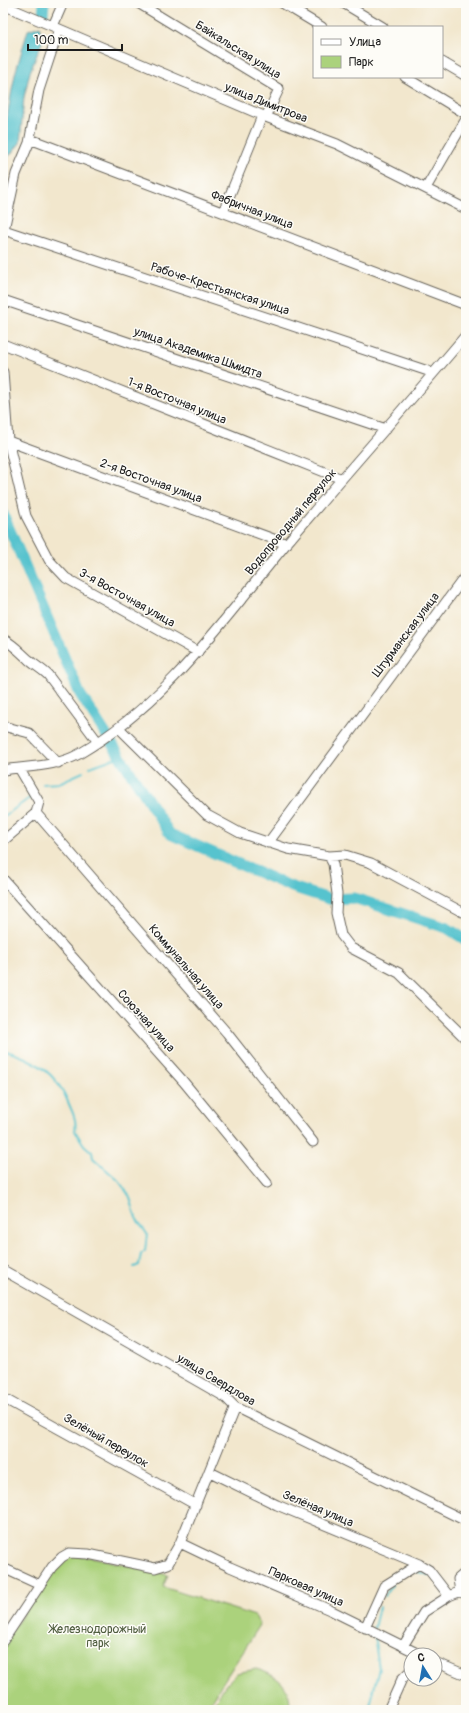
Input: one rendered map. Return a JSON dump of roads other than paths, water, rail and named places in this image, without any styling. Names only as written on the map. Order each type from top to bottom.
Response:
[{"type":"street","points":[[4,232],[16,174],[30,139],[39,90],[63,3]]},
{"type":"street","name":"Байкальская улица","points":[[138,3],[279,89],[264,116]]},
{"type":"street","points":[[282,3],[320,26]]},
{"type":"street","points":[[343,3],[381,26]]},
{"type":"street","name":"улица Димитрова","points":[[4,9],[56,28],[264,116],[337,144],[466,209]]},
{"type":"street","points":[[443,63],[466,76]]},
{"type":"street","points":[[407,78],[466,114]]},
{"type":"street","points":[[223,212],[264,116]]},
{"type":"street","points":[[426,188],[466,119]]},
{"type":"street","name":"Фабричная улица","points":[[30,139],[466,305]]},
{"type":"street","name":"Рабоче-Крестьянская улица","points":[[4,232],[430,373]]},
{"type":"street","name":"улица Академика Шмидта","points":[[3,300],[386,429]]},
{"type":"street","name":"Водопроводный переулок","points":[[3,770],[58,763],[78,755],[130,720],[198,652],[287,544],[386,429],[430,373],[466,335]]},
{"type":"street","name":"1-я Восточная улица","points":[[3,344],[342,479]]},
{"type":"street","name":"3-я Восточная улица","points":[[3,372],[8,441],[26,516],[49,560],[66,578],[198,652]]},
{"type":"street","name":"2-я Восточная улица","points":[[8,441],[287,544]]},
{"type":"street","name":"Штурманская улица","points":[[268,843],[466,575]]},
{"type":"street","points":[[3,639],[16,647],[29,660],[48,675],[98,742]]},
{"type":"street","points":[[3,726],[28,733],[58,763]]},
{"type":"street","points":[[119,728],[207,815],[240,833],[288,849],[329,856],[345,855],[371,863],[466,914]]},
{"type":"street","points":[[3,842],[36,813],[39,802],[19,768]]},
{"type":"street","name":"Коммунальная улица","points":[[36,813],[228,1033],[313,1142]]},
{"type":"street","points":[[329,856],[333,864],[337,898],[336,913],[342,936],[351,948],[399,973],[466,1039]]},
{"type":"street","name":"Союзная улица","points":[[3,879],[183,1081],[267,1183]]},
{"type":"street","name":"улица Свердлова","points":[[3,1270],[225,1397],[235,1407],[466,1521]]},
{"type":"street","name":"Зелёный переулок","points":[[3,1398],[196,1505]]},
{"type":"street","points":[[3,1640],[52,1567],[62,1557],[69,1553],[88,1554],[155,1568],[168,1564],[180,1543],[235,1407]]},
{"type":"street","name":"Зелёная улица","points":[[210,1472],[277,1505],[419,1564],[429,1570],[449,1596]]},
{"type":"street","name":"Парковая улица","points":[[180,1543],[403,1646]]},
{"type":"street","points":[[365,1628],[384,1586],[419,1564]]},
{"type":"street","points":[[3,1568],[40,1585]]},
{"type":"street","points":[[403,1646],[424,1612],[449,1596],[462,1590],[458,1579],[466,1572]]},
{"type":"street","points":[[443,1665],[466,1675]]},
{"type":"street","points":[[388,1710],[403,1678]]},
{"type":"water","points":[[40,26],[42,42],[30,72],[24,97],[20,143],[3,163],[3,126],[6,122],[15,74],[28,30]]},
{"type":"waterway","points":[[43,14],[44,3]]},
{"type":"waterway","points":[[3,514],[80,694],[170,834],[292,887],[329,899],[354,898],[447,928],[466,940]]},
{"type":"waterway","points":[[90,767],[118,757]]},
{"type":"waterway","points":[[43,784],[59,783],[83,772]]},
{"type":"waterway","points":[[3,817],[31,797]]},
{"type":"waterway","points":[[3,1050],[35,1063],[43,1068],[58,1083],[74,1117],[75,1131],[84,1145],[92,1152],[93,1158],[119,1181],[130,1197],[136,1218],[147,1234],[145,1251],[141,1254],[139,1265],[134,1267]]},
{"type":"waterway","points":[[416,1571],[429,1575]]},
{"type":"waterway","points":[[384,1596],[392,1585]]},
{"type":"waterway","points":[[374,1628],[379,1607]]},
{"type":"waterway","points":[[369,1710],[379,1668],[374,1636]]},
{"type":"park label","name":"Железнодорожный парк","points":[[98,1636]]}]
